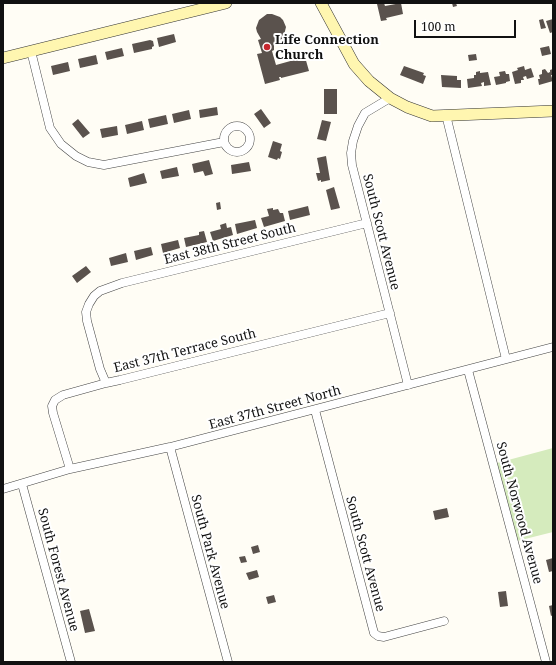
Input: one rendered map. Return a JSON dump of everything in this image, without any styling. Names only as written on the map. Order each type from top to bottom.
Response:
[{"type":"street","points":[[3,58],[226,3]]},
{"type":"street","points":[[321,3],[354,64],[369,82],[390,98],[407,107],[432,116],[553,111]]},
{"type":"street","points":[[31,51],[50,128],[61,144],[76,156],[88,162],[104,165],[224,142]]},
{"type":"street","name":"South Scott Avenue","points":[[390,98],[365,113],[358,126],[353,141],[352,165],[408,385]]},
{"type":"street","points":[[446,115],[506,359]]},
{"type":"street","name":"East 38th Street South","points":[[106,382],[100,369],[86,312],[94,296],[100,291],[122,283],[367,223]]},
{"type":"street","name":"East 37th Terrace South","points":[[70,468],[52,406],[55,400],[63,395],[106,382],[120,380],[390,313]]},
{"type":"street","name":"East 37th Street North","points":[[3,489],[70,468],[170,448],[553,347]]},
{"type":"street","name":"South Norwood Avenue","points":[[468,370],[546,662]]},
{"type":"street","name":"South Scott Avenue","points":[[315,410],[374,633],[378,636],[384,637],[444,621]]},
{"type":"street","name":"South Park Avenue","points":[[170,448],[228,662]]},
{"type":"street","name":"South Forest Avenue","points":[[22,484],[71,662]]},
{"type":"green space","points":[[553,448],[553,532],[517,541],[497,463]]},
{"type":"building","points":[[384,3],[385,6],[401,3],[403,14],[386,18],[387,20],[381,21],[377,4]]},
{"type":"building","points":[[452,3],[456,3],[457,6],[453,7]]},
{"type":"building","name":"Life Connection Church","points":[[267,14],[280,17],[286,27],[282,39],[274,43],[274,50],[272,51],[276,65],[305,57],[309,71],[281,78],[279,77],[280,80],[265,84],[257,54],[262,53],[258,40],[261,39],[256,28],[259,20]]},
{"type":"building","points":[[543,19],[546,28],[541,29],[539,20]]},
{"type":"building","points":[[553,19],[553,32],[550,33],[546,21]]},
{"type":"building","points":[[174,34],[176,42],[159,47],[157,38]]},
{"type":"building","points":[[150,40],[153,41],[154,46],[152,49],[134,53],[132,44]]},
{"type":"building","points":[[549,46],[551,54],[542,56],[540,48]]},
{"type":"building","points":[[122,48],[124,56],[107,60],[105,52]]},
{"type":"building","points":[[476,54],[477,60],[469,61],[468,55]]},
{"type":"building","points":[[96,55],[98,64],[80,68],[78,59]]},
{"type":"building","points":[[68,62],[70,71],[53,75],[51,66]]},
{"type":"building","points":[[404,66],[424,73],[423,75],[426,76],[423,84],[400,75]]},
{"type":"building","points":[[524,66],[525,70],[531,68],[534,77],[527,79],[526,76],[523,77],[524,80],[521,80],[521,83],[515,84],[512,72],[518,70],[517,68]]},
{"type":"building","points":[[545,69],[548,73],[553,69],[553,75],[551,75],[553,81],[539,85],[539,75],[542,74],[542,70]]},
{"type":"building","points":[[480,71],[480,73],[488,72],[491,85],[484,86],[484,82],[481,83],[482,86],[468,88],[467,79],[474,78],[476,72]]},
{"type":"building","points":[[505,71],[506,74],[509,74],[510,81],[496,85],[494,77],[500,76],[499,72]]},
{"type":"building","points":[[441,75],[457,76],[457,80],[461,80],[461,88],[442,87]]},
{"type":"building","points":[[324,89],[337,89],[337,114],[324,114]]},
{"type":"building","points":[[217,107],[218,115],[200,118],[199,110]]},
{"type":"building","points":[[261,109],[271,123],[264,128],[254,114]]},
{"type":"building","points":[[189,110],[191,119],[174,123],[172,114]]},
{"type":"building","points":[[166,115],[168,124],[150,128],[148,119]]},
{"type":"building","points":[[78,119],[90,133],[83,138],[72,124]]},
{"type":"building","points":[[322,120],[331,122],[326,141],[317,139]]},
{"type":"building","points":[[142,121],[144,130],[127,134],[125,125]]},
{"type":"building","points":[[117,126],[118,135],[102,138],[100,129]]},
{"type":"building","points":[[273,141],[282,144],[280,159],[278,158],[277,160],[268,157]]},
{"type":"building","points":[[326,156],[330,180],[321,182],[321,180],[318,181],[316,173],[320,173],[317,158]]},
{"type":"building","points":[[209,160],[213,174],[205,176],[203,171],[194,173],[192,164]]},
{"type":"building","points":[[249,162],[251,171],[232,174],[231,165]]},
{"type":"building","points":[[177,167],[179,176],[162,179],[160,171]]},
{"type":"building","points":[[144,173],[147,183],[130,187],[128,178]]},
{"type":"building","points":[[334,187],[340,208],[331,210],[326,190]]},
{"type":"building","points":[[220,202],[221,209],[217,210],[216,203]]},
{"type":"building","points":[[308,206],[310,215],[290,220],[288,211]]},
{"type":"building","points":[[273,208],[273,210],[278,209],[280,213],[283,213],[285,221],[264,227],[261,218],[269,216],[267,209]]},
{"type":"building","points":[[255,220],[257,228],[237,234],[235,224]]},
{"type":"building","points":[[226,223],[227,228],[231,227],[233,235],[213,241],[210,232],[221,229],[220,225]]},
{"type":"building","points":[[204,231],[207,242],[186,247],[184,238],[199,235],[199,232]]},
{"type":"building","points":[[178,240],[180,248],[163,253],[161,244]]},
{"type":"building","points":[[151,247],[153,255],[136,260],[134,251]]},
{"type":"building","points":[[126,253],[128,262],[111,266],[109,258]]},
{"type":"building","points":[[86,266],[91,272],[77,283],[72,276]]},
{"type":"building","points":[[447,508],[449,517],[435,520],[433,511]]},
{"type":"building","points":[[258,545],[260,552],[253,554],[251,547]]},
{"type":"building","points":[[245,556],[247,562],[241,563],[239,557]]},
{"type":"building","points":[[553,558],[553,571],[549,572],[546,560]]},
{"type":"building","points":[[257,570],[259,577],[249,580],[246,573]]},
{"type":"building","points":[[506,591],[508,606],[500,607],[498,592]]},
{"type":"building","points":[[274,595],[276,602],[268,604],[266,597]]},
{"type":"building","points":[[553,605],[553,615],[551,616],[549,606]]},
{"type":"building","points":[[89,609],[95,631],[85,633],[80,611]]},
{"type":"place","name":"Life Connection Church","points":[[267,47]]}]
